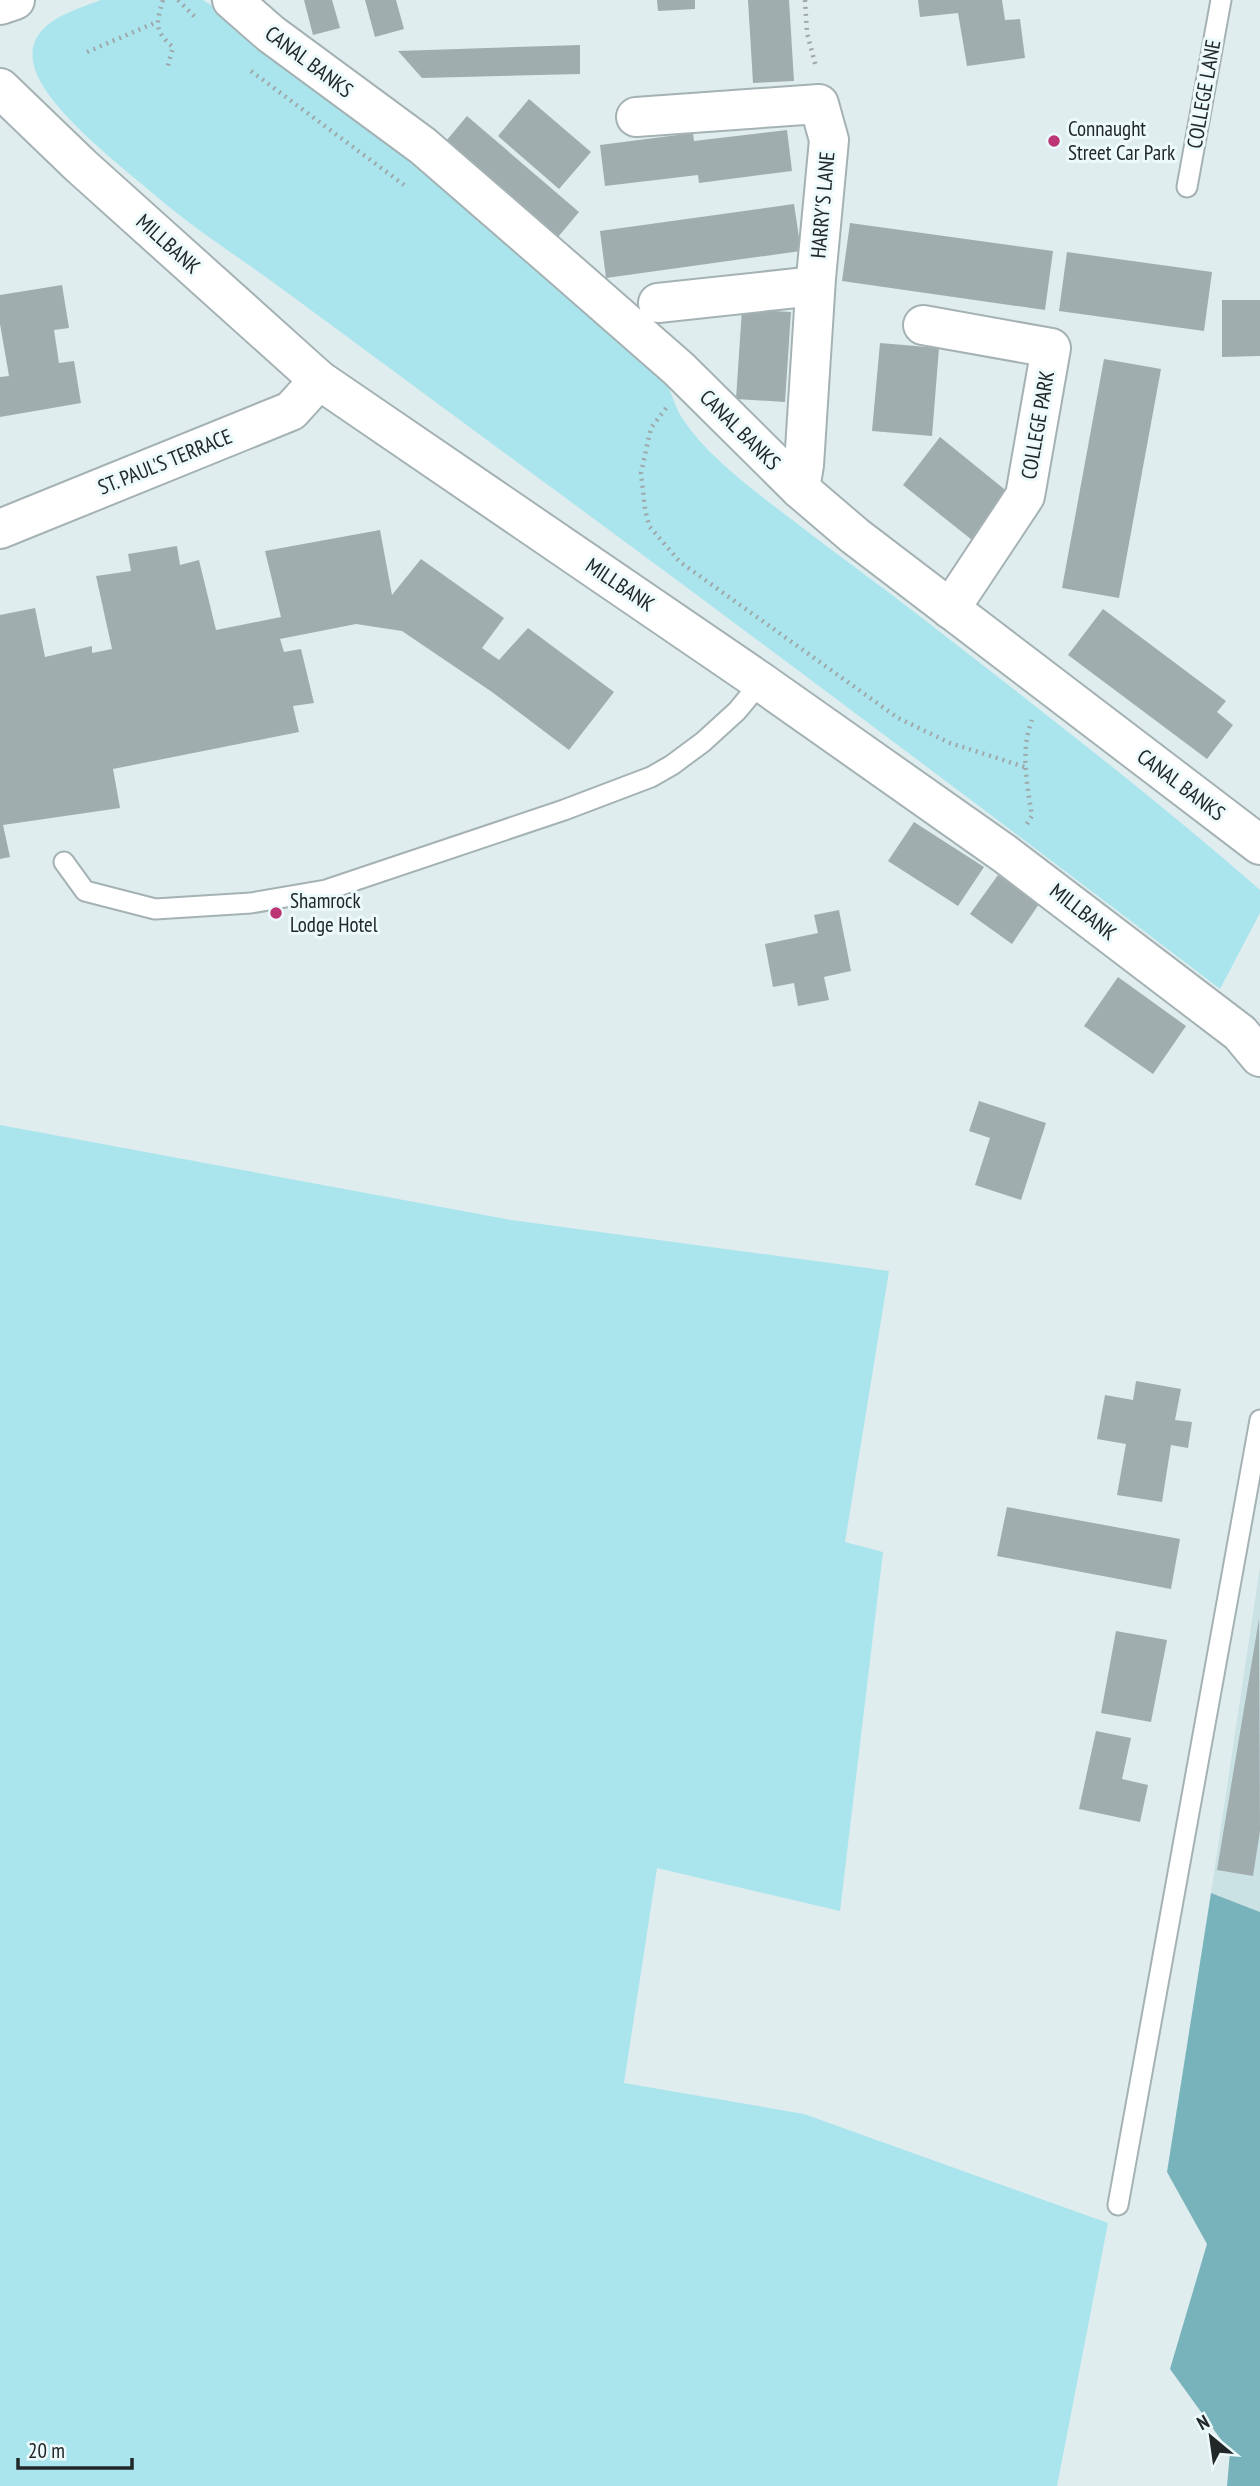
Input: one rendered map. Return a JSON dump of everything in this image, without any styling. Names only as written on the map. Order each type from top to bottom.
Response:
[{"type":"street","name":"CANAL BANKS","points":[[232,0],[271,34],[423,146],[679,369],[800,489],[855,536],[1260,845]]},
{"type":"street","name":"MILLBANK","points":[[0,88],[81,166],[319,380],[761,682],[1030,872],[1240,1034],[1260,1057]]},
{"type":"street","name":"HARRY'S LANE","points":[[636,117],[819,104],[829,139],[800,489]]},
{"type":"street","points":[[658,303],[816,286]]},
{"type":"street","name":"COLLEGE PARK","points":[[923,325],[1051,348],[1025,496],[950,609]]},
{"type":"street","name":"ST. PAUL'S TERRACE","points":[[0,529],[291,411],[319,380]]},
{"type":"lane","name":"COLLEGE LANE","points":[[1187,187],[1221,0]]},
{"type":"lane","points":[[64,862],[85,891],[155,909],[251,903],[326,890],[564,810],[651,777],[703,742],[737,711],[761,682]]},
{"type":"lane","points":[[1118,2205],[1260,1420]]},
{"type":"path","points":[[163,0],[157,22],[161,37],[173,47],[167,69]]},
{"type":"path","points":[[805,0],[807,33],[816,67]]},
{"type":"path","points":[[87,52],[157,22]]},
{"type":"path","points":[[668,406],[651,428],[641,473],[649,526],[680,562],[898,718],[950,743],[1025,767]]},
{"type":"path","points":[[1029,729],[1025,767],[1032,816]]},
{"type":"shaded area","points":[[101,0],[203,0],[235,21],[362,119],[475,212],[667,384],[680,414],[692,431],[714,456],[739,478],[1095,753],[1260,890],[1260,913],[1220,989],[705,601],[186,220],[105,153],[53,100],[34,66],[33,52],[36,40],[53,21]]},
{"type":"shaded area","points":[[0,1125],[511,1220],[889,1271],[845,1542],[883,1552],[840,1911],[657,1868],[624,2083],[804,2114],[1108,2223],[1057,2486],[0,2486]]},
{"type":"shaded area","points":[[1260,1567],[1260,1912],[1211,1893]]},
{"type":"shaded area","points":[[1211,1893],[1260,1912],[1260,2486],[1227,2486],[1230,2452],[1170,2369],[1207,2244],[1167,2172]]},
{"type":"building","points":[[304,0],[332,0],[340,28],[313,35]]},
{"type":"building","points":[[365,0],[396,0],[404,29],[375,37]]},
{"type":"building","points":[[657,0],[695,0],[695,9],[658,11]]},
{"type":"building","points":[[748,0],[789,0],[794,81],[753,83]]},
{"type":"building","points":[[918,0],[1002,0],[1005,20],[1020,19],[1025,58],[967,66],[958,13],[920,17]]},
{"type":"building","points":[[580,45],[580,74],[422,78],[398,51]]},
{"type":"building","points":[[529,99],[591,152],[559,189],[498,136]]},
{"type":"building","points":[[467,116],[579,212],[558,237],[446,141]]},
{"type":"building","points":[[787,130],[792,171],[699,183],[698,175],[605,186],[600,145],[693,133],[694,141]]},
{"type":"building","points":[[794,204],[801,251],[606,278],[600,231]]},
{"type":"building","points":[[850,223],[1053,251],[1045,310],[842,281]]},
{"type":"building","points":[[1067,252],[1212,272],[1204,331],[1059,311]]},
{"type":"building","points":[[62,285],[69,328],[54,330],[59,363],[74,361],[81,403],[0,417],[0,377],[9,376],[0,324],[0,295]]},
{"type":"building","points":[[1222,300],[1260,300],[1260,356],[1222,357]]},
{"type":"building","points":[[742,309],[791,312],[785,402],[736,399]]},
{"type":"building","points":[[880,343],[939,348],[932,436],[872,431]]},
{"type":"building","points":[[1104,359],[1161,369],[1119,598],[1062,588]]},
{"type":"building","points":[[940,437],[1009,493],[972,540],[903,485]]},
{"type":"building","points":[[380,530],[392,595],[421,559],[504,618],[482,648],[499,660],[528,628],[614,692],[569,750],[492,692],[402,631],[356,624],[280,639],[284,652],[301,649],[314,703],[293,706],[299,732],[113,769],[120,808],[3,825],[10,857],[0,859],[0,615],[35,608],[45,657],[92,646],[92,653],[112,649],[96,576],[131,571],[128,554],[177,546],[180,565],[199,560],[216,630],[281,617],[265,551]]},
{"type":"building","points":[[1103,609],[1226,701],[1217,712],[1233,725],[1207,759],[1068,655]]},
{"type":"building","points":[[914,822],[984,867],[958,906],[888,861]]},
{"type":"building","points":[[998,875],[1039,904],[1012,944],[970,914]]},
{"type":"building","points":[[839,910],[851,971],[824,977],[829,1000],[798,1006],[794,983],[773,987],[765,944],[818,933],[814,915]]},
{"type":"building","points":[[1118,977],[1186,1026],[1153,1074],[1084,1026]]},
{"type":"building","points":[[979,1101],[1046,1123],[1021,1200],[975,1185],[990,1138],[969,1131]]},
{"type":"building","points":[[1136,1381],[1181,1389],[1175,1420],[1192,1422],[1188,1448],[1171,1445],[1162,1502],[1117,1495],[1126,1444],[1097,1439],[1105,1395],[1133,1400]]},
{"type":"building","points":[[1007,1507],[1180,1539],[1171,1589],[997,1556]]},
{"type":"building","points":[[1259,1619],[1260,1831],[1253,1876],[1217,1870]]},
{"type":"building","points":[[1116,1631],[1167,1640],[1151,1722],[1101,1713]]},
{"type":"building","points":[[1096,1731],[1131,1738],[1122,1779],[1148,1785],[1140,1822],[1079,1809]]},
{"type":"place","name":"Connaught Street Car Park","points":[[1054,141]]},
{"type":"place","name":"Shamrock Lodge Hotel","points":[[276,913]]}]
